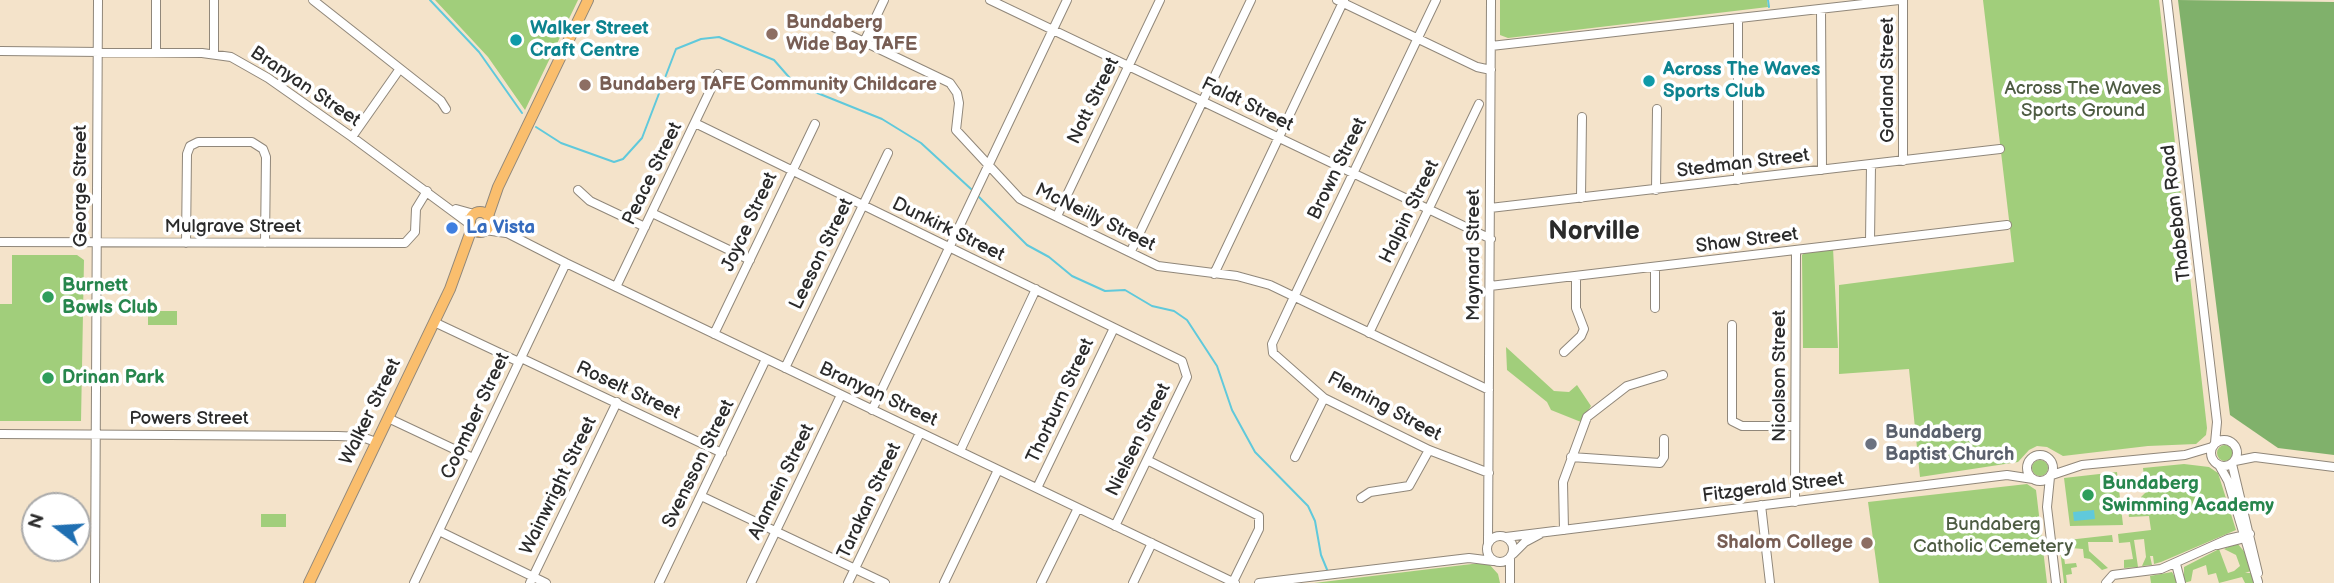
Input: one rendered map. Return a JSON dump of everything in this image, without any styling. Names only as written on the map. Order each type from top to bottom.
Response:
[{"type":"main road","points":[[478,228],[488,218],[498,187],[588,0]]},
{"type":"main road","points":[[478,228],[476,213],[498,187]]},
{"type":"main road","points":[[476,213],[488,218]]},
{"type":"main road","name":"Walker Street","points":[[309,583],[478,228]]},
{"type":"street","name":"George Street","points":[[95,583],[98,0]]},
{"type":"street","points":[[156,0],[156,52]]},
{"type":"street","points":[[214,0],[214,54]]},
{"type":"street","points":[[313,0],[441,101],[446,108]]},
{"type":"street","points":[[864,42],[884,0]]},
{"type":"street","name":"Faldt Street","points":[[990,0],[1490,239]]},
{"type":"street","points":[[872,410],[1067,0]]},
{"type":"street","name":"Nott Street","points":[[1057,216],[1160,0]]},
{"type":"street","points":[[1131,251],[1251,0]]},
{"type":"street","name":"Brown Street","points":[[1273,353],[1272,344],[1436,0]]},
{"type":"street","name":"Maynard Street","points":[[1487,545],[1491,0]]},
{"type":"street","points":[[1813,0],[1818,10],[1822,170]]},
{"type":"street","points":[[1491,46],[1898,0]]},
{"type":"street","name":"Garland Street","points":[[1898,0],[1903,161]]},
{"type":"street","name":"Thabeban Road","points":[[2167,0],[2217,422],[2214,445]]},
{"type":"street","points":[[1214,274],[1341,1],[1476,67],[1491,70]]},
{"type":"street","points":[[1738,19],[1738,180]]},
{"type":"street","name":"McNeilly Street","points":[[833,27],[950,83],[957,93],[959,103],[956,130],[1020,199],[1158,265],[1256,280],[1489,390]]},
{"type":"street","name":"Branyan Street","points":[[0,51],[156,52],[232,57],[256,70],[478,228],[509,234]]},
{"type":"street","points":[[352,137],[399,70]]},
{"type":"street","name":"Peace Street","points":[[616,287],[718,74]]},
{"type":"street","name":"Halpin Street","points":[[1369,333],[1479,104]]},
{"type":"street","points":[[1656,190],[1657,109]]},
{"type":"street","points":[[1581,117],[1581,198]]},
{"type":"street","name":"Dunkirk Street","points":[[695,123],[793,169],[949,249],[1180,359],[1186,367]]},
{"type":"street","name":"Joyce Street","points":[[714,334],[815,124]]},
{"type":"street","points":[[186,243],[187,152],[194,143],[212,142],[254,142],[265,151],[265,243]]},
{"type":"street","name":"Stedman Street","points":[[1490,208],[2000,149]]},
{"type":"street","name":"Leeson Street","points":[[785,368],[888,153]]},
{"type":"street","points":[[1870,241],[1871,165]]},
{"type":"street","points":[[578,190],[590,201],[645,227]]},
{"type":"street","name":"Mulgrave Street","points":[[0,242],[405,243],[415,232],[416,209],[427,191]]},
{"type":"street","name":"Branyan Street","points":[[447,205],[476,213]]},
{"type":"street","points":[[652,212],[750,260]]},
{"type":"street","name":"Branyan Street","points":[[488,218],[509,234],[566,263],[1234,582]]},
{"type":"street","name":"Shaw Street","points":[[1490,286],[2007,225]]},
{"type":"street","name":"Nicolson Street","points":[[1795,502],[1796,251]]},
{"type":"street","name":"Coomber Street","points":[[414,583],[566,263]]},
{"type":"street","points":[[1655,267],[1655,308]]},
{"type":"street","points":[[1564,352],[1581,336],[1584,329],[1576,309],[1576,276]]},
{"type":"street","points":[[960,451],[1036,289]]},
{"type":"street","name":"Roselt Street","points":[[434,322],[617,402],[722,453]]},
{"type":"street","points":[[1731,326],[1732,421],[1742,426],[1795,426]]},
{"type":"street","name":"Thorburn Street","points":[[1037,488],[1114,327]]},
{"type":"street","name":"Fleming Street","points":[[1273,353],[1324,397],[1429,450],[1489,473]]},
{"type":"street","name":"Svensson Street","points":[[659,583],[766,359]]},
{"type":"street","name":"Nielsen Street","points":[[1115,526],[1187,377],[1186,367]]},
{"type":"street","points":[[1564,530],[1562,491],[1584,423],[1594,408],[1627,386],[1663,375]]},
{"type":"street","name":"Alamein Street","points":[[751,583],[841,395]]},
{"type":"street","points":[[1295,457],[1324,397]]},
{"type":"street","name":"Wainwright Street","points":[[532,580],[617,402]]},
{"type":"street","points":[[388,418],[473,458]]},
{"type":"street","name":"Thabeban Road","points":[[2217,422],[2227,440]]},
{"type":"street","name":"Powers Street","points":[[0,433],[338,436],[362,437],[376,442]]},
{"type":"street","name":"Tarakan Street","points":[[848,583],[920,433]]},
{"type":"street","points":[[1571,457],[1660,463],[1664,457],[1664,439]]},
{"type":"street","points":[[2007,475],[2037,456],[2064,464],[2082,465],[2186,455],[2227,440],[2236,448],[2255,457],[2334,467]]},
{"type":"street","points":[[2214,445],[2211,455],[2228,481],[2258,582]]},
{"type":"street","points":[[2236,448],[2233,462],[2246,535]]},
{"type":"street","points":[[1362,498],[1370,492],[1409,486],[1429,450]]},
{"type":"street","points":[[2186,455],[2217,464],[2255,457]]},
{"type":"street","points":[[2047,507],[2053,468],[2049,459]]},
{"type":"street","points":[[1147,460],[1259,516],[1259,529],[1234,582]]},
{"type":"street","points":[[2029,462],[2027,469],[2042,489],[2047,507],[2056,583]]},
{"type":"street","points":[[2007,475],[2043,481],[2082,465]]},
{"type":"street","points":[[944,583],[998,470]]},
{"type":"street","name":"Fitzgerald Street","points":[[1504,537],[2007,475]]},
{"type":"street","points":[[701,496],[886,583]]},
{"type":"street","points":[[1761,505],[1770,583]]},
{"type":"street","points":[[1041,583],[1078,508]]},
{"type":"street","name":"Maynard Street","points":[[1489,509],[1494,527],[1504,537]]},
{"type":"street","points":[[439,531],[532,580],[546,583]]},
{"type":"street","name":"Fitzgerald Street","points":[[1511,556],[1525,542],[1543,533]]},
{"type":"street","points":[[2106,583],[2113,575],[2141,573],[2176,564],[2246,535]]},
{"type":"street","points":[[1259,583],[1469,558],[1479,555],[1494,537],[1504,537],[1513,546],[1510,583]]},
{"type":"street","points":[[1133,583],[1152,543]]},
{"type":"street","points":[[1487,545],[1505,583]]},
{"type":"street","points":[[1469,558],[1494,561],[1511,556]]},
{"type":"street","points":[[2176,564],[2181,583]]},
{"type":"green space","points":[[435,0],[578,0],[525,110],[488,57]]},
{"type":"green space","points":[[1500,0],[1767,0],[1768,7],[1508,38],[1500,35]]},
{"type":"green space","name":"Across The Waves Sports Ground","points":[[1983,0],[2159,0],[2207,428],[2206,435],[2196,444],[2148,446],[2063,456],[2047,447],[2037,446],[2018,462],[1920,477],[1909,369],[1839,374],[1839,285],[2014,262]]},
{"type":"green space","points":[[2178,0],[2334,2],[2334,455],[2278,448],[2230,415]]},
{"type":"green space","points":[[1833,248],[1838,348],[1803,348],[1802,255],[1807,251]]},
{"type":"green space","points":[[12,255],[77,255],[84,260],[81,421],[0,421],[0,304],[12,304]]},
{"type":"green space","points":[[148,311],[177,311],[177,325],[148,325]]},
{"type":"green space","points":[[1506,347],[1554,391],[1569,392],[1577,385],[1591,406],[1581,422],[1551,410],[1547,402],[1507,370]]},
{"type":"green space","points":[[2225,445],[2231,447],[2231,459],[2225,461],[2219,459],[2217,453],[2219,447]]},
{"type":"green space","points":[[2040,460],[2046,462],[2046,474],[2040,476],[2034,474],[2032,468],[2034,462]]},
{"type":"green space","points":[[2184,464],[2209,467],[2218,473],[2236,530],[2161,562],[2154,564],[2153,556],[2150,556],[2152,565],[2142,566],[2146,557],[2144,539],[2134,540],[2138,567],[2124,568],[2124,560],[2133,559],[2130,542],[2119,543],[2118,534],[2151,530],[2149,516],[2129,517],[2127,505],[2141,504],[2141,497],[2146,492],[2143,468]]},
{"type":"green space","points":[[2117,472],[2123,525],[2070,526],[2064,478]]},
{"type":"green space","name":"Bundaberg Catholic Cemetery","points":[[2027,484],[2036,490],[2047,583],[1879,583],[1868,502]]},
{"type":"green space","points":[[261,514],[286,514],[286,527],[261,527]]},
{"type":"green space","points":[[2112,535],[2113,542],[2088,542],[2089,551],[2108,568],[2102,570],[2090,559],[2084,558],[2083,549],[2071,548],[2072,556],[2064,557],[2065,564],[2076,563],[2077,567],[2071,568],[2072,574],[2066,575],[2067,583],[2064,583],[2059,541]]},
{"type":"green space","points":[[2237,543],[2248,556],[2251,571],[2245,573],[2252,573],[2254,583],[2245,583],[2242,577],[2219,583],[2216,573],[2208,575],[2206,565],[2193,570],[2191,581],[2184,583],[2184,567],[2219,549],[2228,573],[2234,571],[2240,566],[2236,555],[2224,549]]},
{"type":"green space","points":[[1489,564],[1498,574],[1500,583],[1314,583]]},
{"type":"green space","points":[[2172,572],[2178,583],[2151,583],[2150,576]]},
{"type":"water","points":[[2094,510],[2095,519],[2074,521],[2073,512]]},
{"type":"waterway","points":[[430,0],[479,52],[522,113]]},
{"type":"waterway","points":[[1768,0],[1769,7]]},
{"type":"waterway","points":[[536,127],[561,143],[614,162],[623,159],[642,138],[676,49],[701,39],[719,37],[774,60],[795,84],[882,119],[921,143],[971,189]]},
{"type":"waterway","points":[[979,197],[1027,245],[1049,257],[1072,276],[1105,291],[1125,290],[1152,306],[1174,311],[1187,320],[1217,366],[1232,410],[1255,452],[1308,506],[1315,521],[1321,555],[1328,572]]},
{"type":"place","name":"Bundaberg Wide Bay TAFE","points":[[772,34]]},
{"type":"place","name":"Walker Street Craft Centre","points":[[516,40]]},
{"type":"place","name":"Across The Waves Sports Club","points":[[1649,81]]},
{"type":"place","name":"Bundaberg TAFE Community Childcare","points":[[585,85]]},
{"type":"place","name":"La Vista","points":[[452,228]]},
{"type":"place","name":"Burnett Bowls Club","points":[[48,297]]},
{"type":"place","name":"Drinan Park","points":[[48,378]]},
{"type":"place","name":"Bundaberg Baptist Church","points":[[1871,444]]},
{"type":"place","name":"Bundaberg Swimming Academy","points":[[2088,495]]},
{"type":"place","name":"Shalom College","points":[[1867,543]]},
{"type":"district","name":"Norville","points":[[1594,232]]}]
